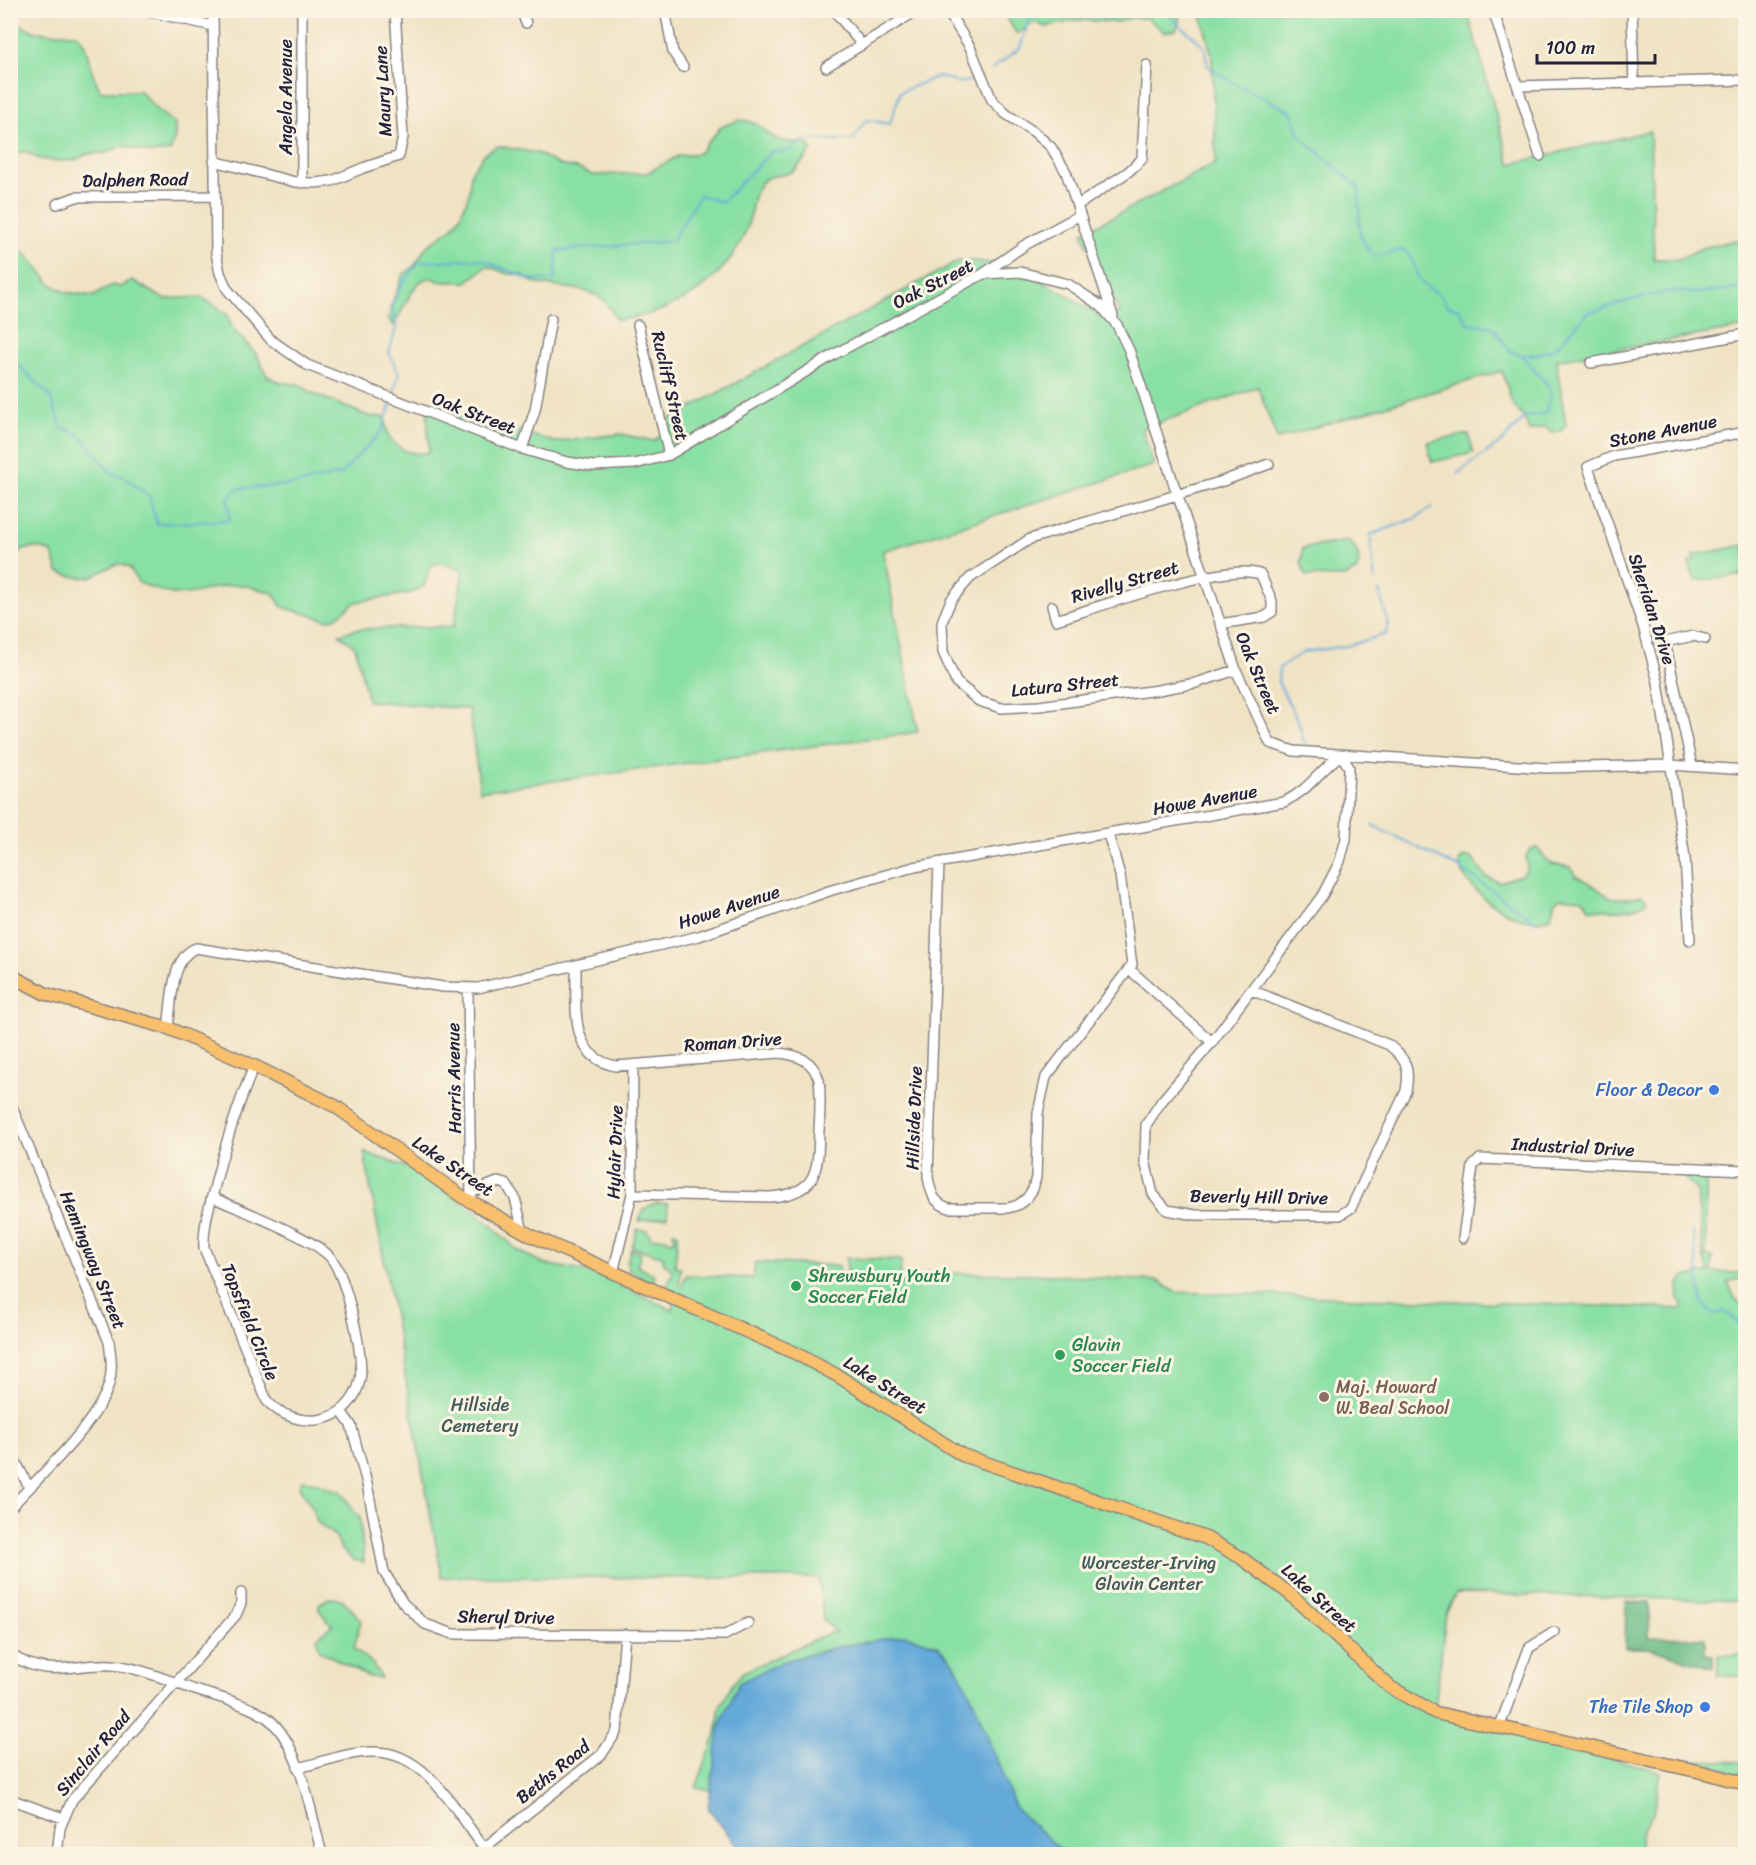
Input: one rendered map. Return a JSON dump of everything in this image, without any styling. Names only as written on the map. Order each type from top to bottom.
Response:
[{"type":"main road","name":"Lake Street","points":[[10,975],[46,994],[168,1028],[254,1066],[335,1106],[523,1231],[795,1353],[837,1376],[962,1455],[1206,1538],[1259,1570],[1390,1687],[1440,1714],[1706,1773],[1746,1784]]},
{"type":"street","points":[[142,10],[213,26]]},
{"type":"street","name":"Oak Street","points":[[213,10],[214,161],[220,273],[226,289],[252,320],[287,354],[307,365],[522,449],[567,462],[592,466],[634,464],[669,455],[835,354],[983,274],[1020,272],[1068,284],[1101,306],[1117,325],[1129,350],[1236,670],[1270,743],[1294,752],[1547,768],[1669,765],[1746,770]]},
{"type":"street","name":"Angela Avenue","points":[[302,10],[302,183]]},
{"type":"street","name":"Maury Lane","points":[[214,161],[302,183],[332,181],[369,165],[396,159],[401,154],[403,137],[395,10]]},
{"type":"street","points":[[521,10],[526,23]]},
{"type":"street","points":[[665,10],[673,52],[683,67]]},
{"type":"street","points":[[834,10],[862,45]]},
{"type":"street","points":[[825,67],[918,10]]},
{"type":"street","points":[[947,10],[970,47],[988,95],[1006,114],[1034,132],[1051,147],[1066,172],[1117,325]]},
{"type":"street","points":[[1493,10],[1540,156]]},
{"type":"street","points":[[1632,10],[1634,84]]},
{"type":"street","points":[[1078,205],[1128,172],[1142,159],[1148,65]]},
{"type":"street","points":[[1518,86],[1746,80]]},
{"type":"street","name":"Dalphen Road","points":[[57,204],[76,197],[215,196]]},
{"type":"street","points":[[983,274],[1025,245],[1080,215]]},
{"type":"street","points":[[522,449],[536,403],[551,319]]},
{"type":"street","name":"Rucliff Street","points":[[638,325],[669,455]]},
{"type":"street","points":[[1591,363],[1746,334]]},
{"type":"street","name":"Stone Avenue","points":[[1588,467],[1614,456],[1746,432]]},
{"type":"street","name":"Latura Street","points":[[1236,670],[1196,683],[1158,690],[1010,708],[986,704],[966,693],[956,682],[945,660],[941,633],[945,612],[960,588],[980,570],[1030,539],[1223,481],[1269,464]]},
{"type":"street","name":"Sheridan Drive","points":[[1588,467],[1654,665],[1685,858],[1690,940]]},
{"type":"street","name":"Rivelly Street","points":[[1052,606],[1056,620],[1204,576],[1246,571],[1259,573],[1272,601],[1272,612],[1264,617],[1220,624]]},
{"type":"street","points":[[1692,766],[1665,642],[1693,636],[1705,639]]},
{"type":"street","name":"Howe Avenue","points":[[168,1028],[180,964],[185,954],[198,948],[468,989],[699,936],[879,876],[939,863],[1284,802],[1306,790],[1329,764],[1341,755]]},
{"type":"street","name":"Beverly Hill Drive","points":[[1251,990],[1389,1045],[1404,1057],[1409,1076],[1406,1091],[1351,1208],[1340,1215],[1315,1217],[1195,1215],[1167,1210],[1152,1194],[1145,1161],[1146,1125],[1161,1102],[1212,1042],[1251,990],[1322,896],[1340,861],[1346,839],[1349,767],[1341,755]]},
{"type":"street","points":[[1108,834],[1120,875],[1132,956],[1129,969],[1212,1042]]},
{"type":"street","name":"Hillside Drive","points":[[939,863],[928,1177],[934,1199],[940,1205],[949,1208],[1008,1208],[1018,1205],[1027,1198],[1033,1189],[1036,1177],[1038,1113],[1046,1077],[1129,969]]},
{"type":"street","name":"Roman Drive","points":[[576,966],[578,1030],[583,1044],[592,1057],[604,1064],[633,1066],[788,1054],[812,1065],[818,1076],[820,1095],[817,1168],[813,1180],[802,1190],[791,1195],[770,1197],[632,1194]]},
{"type":"street","name":"Harris Avenue","points":[[468,989],[471,1197]]},
{"type":"street","name":"Topsfield Circle","points":[[254,1066],[230,1128],[212,1197],[204,1237],[207,1259],[262,1394],[280,1414],[297,1420],[316,1421],[341,1411]]},
{"type":"street","name":"Hylair Drive","points":[[613,1273],[632,1194],[633,1066]]},
{"type":"street","name":"Hemingway Street","points":[[10,1102],[109,1342],[112,1367],[104,1399],[90,1419],[10,1508]]},
{"type":"street","name":"Industrial Drive","points":[[1463,1238],[1473,1166],[1480,1159],[1746,1170]]},
{"type":"street","points":[[471,1197],[498,1182],[506,1184],[512,1189],[523,1231]]},
{"type":"street","points":[[212,1197],[313,1245],[335,1263],[343,1283],[362,1371],[354,1397],[341,1411]]},
{"type":"street","name":"Sheryl Drive","points":[[341,1411],[351,1425],[362,1466],[384,1572],[413,1615],[425,1624],[453,1634],[725,1635],[748,1623]]},
{"type":"street","points":[[10,1451],[29,1487]]},
{"type":"street","name":"Sinclair Road","points":[[57,1854],[63,1818],[79,1792],[236,1615],[242,1604],[241,1593]]},
{"type":"street","points":[[1499,1728],[1529,1648],[1554,1632]]},
{"type":"street","name":"Beths Road","points":[[486,1851],[602,1754],[616,1731],[625,1634]]},
{"type":"street","points":[[10,1654],[32,1666],[48,1670],[114,1665],[174,1683],[264,1715],[284,1733],[298,1768],[322,1854]]},
{"type":"street","points":[[298,1768],[359,1753],[377,1752],[394,1755],[422,1771],[486,1851]]},
{"type":"street","points":[[10,1799],[63,1818]]},
{"type":"green space","points":[[1467,10],[1510,164],[1650,131],[1654,259],[1679,259],[1702,248],[1745,238],[1746,327],[1556,360],[1566,425],[1560,432],[1551,433],[1546,427],[1529,431],[1526,421],[1512,403],[1502,371],[1277,439],[1258,387],[1142,429],[1154,465],[883,551],[918,732],[480,791],[469,709],[368,701],[355,647],[339,634],[358,629],[454,626],[463,570],[439,563],[430,566],[424,586],[412,593],[356,602],[335,618],[327,620],[282,607],[273,593],[241,585],[177,594],[138,582],[127,566],[120,564],[93,576],[81,577],[58,572],[52,553],[46,550],[32,548],[11,554],[10,245],[24,252],[51,284],[65,292],[94,296],[112,285],[121,287],[132,280],[164,299],[201,297],[228,316],[232,328],[257,355],[267,376],[282,383],[299,384],[314,394],[368,416],[384,417],[392,442],[407,451],[429,452],[427,404],[555,442],[620,434],[654,441],[663,433],[670,419],[958,261],[979,261],[1017,270],[1053,287],[1103,318],[1120,313],[1082,233],[1216,163],[1212,56],[1200,11]]},
{"type":"green space","points":[[1002,11],[1179,11],[1179,23],[1176,30],[1164,32],[1147,18],[1131,18],[1116,22],[1077,20],[1045,27],[1035,22],[1017,34]]},
{"type":"green space","points":[[11,21],[36,32],[77,34],[84,45],[101,91],[140,91],[156,109],[175,124],[175,137],[170,151],[152,153],[122,146],[106,153],[87,154],[76,160],[60,161],[39,159],[25,151],[11,156]]},
{"type":"green space","points":[[739,120],[757,125],[780,140],[810,145],[812,149],[794,170],[770,177],[761,183],[755,193],[746,231],[736,250],[710,281],[694,293],[657,311],[617,320],[605,302],[595,295],[585,291],[537,283],[523,275],[508,274],[487,266],[467,282],[442,282],[432,278],[424,280],[413,290],[393,325],[389,319],[390,309],[403,275],[415,265],[426,247],[453,227],[460,217],[469,194],[471,172],[486,152],[498,146],[537,153],[559,165],[577,168],[593,175],[647,173],[678,156],[699,153],[721,127]]},
{"type":"green space","points":[[1469,434],[1473,453],[1432,462],[1427,442]]},
{"type":"green space","points":[[1349,541],[1358,554],[1357,570],[1345,577],[1306,576],[1301,563],[1303,548]]},
{"type":"green space","points":[[1745,545],[1745,575],[1695,581],[1689,562],[1695,561],[1694,555]]},
{"type":"green space","points":[[1537,848],[1551,864],[1571,867],[1575,876],[1592,884],[1610,897],[1628,898],[1642,895],[1646,903],[1625,910],[1590,909],[1583,899],[1560,897],[1555,902],[1551,917],[1539,920],[1525,919],[1510,914],[1482,896],[1463,873],[1459,861],[1463,857],[1472,858],[1486,877],[1500,882],[1523,874],[1527,869],[1526,855],[1531,849]]},
{"type":"green space","name":"Worcester-Irving Glavin Center","points":[[364,1152],[412,1169],[479,1214],[517,1250],[526,1255],[545,1264],[598,1274],[672,1310],[678,1294],[666,1288],[673,1271],[663,1262],[664,1257],[632,1247],[637,1229],[647,1230],[651,1238],[666,1238],[670,1241],[675,1239],[673,1232],[678,1233],[675,1266],[681,1268],[679,1284],[682,1285],[686,1275],[753,1278],[755,1262],[839,1266],[840,1280],[848,1281],[846,1258],[901,1260],[900,1283],[926,1283],[926,1273],[1034,1274],[1158,1281],[1175,1292],[1684,1309],[1679,1299],[1678,1285],[1684,1277],[1709,1272],[1703,1257],[1697,1191],[1683,1176],[1706,1176],[1706,1257],[1712,1257],[1712,1272],[1741,1273],[1742,1268],[1745,1269],[1745,1277],[1728,1282],[1734,1297],[1745,1309],[1745,1601],[1456,1593],[1446,1614],[1435,1707],[1661,1772],[1653,1814],[1642,1830],[1638,1854],[963,1854],[956,1830],[696,1788],[716,1734],[720,1707],[732,1685],[743,1672],[829,1633],[837,1633],[823,1620],[819,1578],[442,1577]]},
{"type":"green space","points":[[656,1203],[668,1204],[667,1217],[639,1221],[644,1209]]},
{"type":"green space","points":[[631,1249],[641,1253],[637,1266],[655,1275],[654,1281],[651,1282],[629,1270],[627,1263]]},
{"type":"green space","points":[[302,1480],[341,1491],[355,1513],[360,1516],[364,1562],[353,1560],[341,1549],[336,1537],[317,1522],[311,1505],[299,1487]]},
{"type":"green space","points":[[329,1598],[342,1599],[361,1620],[354,1648],[372,1663],[381,1678],[369,1677],[319,1650],[317,1638],[332,1625],[319,1610],[319,1604]]},
{"type":"green space","points":[[1626,1602],[1650,1603],[1649,1637],[1705,1638],[1705,1654],[1713,1655],[1713,1668],[1648,1648],[1625,1648]]},
{"type":"green space","points":[[1718,1655],[1745,1655],[1745,1676],[1718,1676]]},
{"type":"green space","points":[[1685,1760],[1745,1762],[1745,1775]]},
{"type":"water","points":[[906,1635],[937,1645],[953,1661],[972,1697],[1016,1809],[1065,1854],[743,1854],[708,1808],[720,1724],[739,1683],[781,1662],[841,1646]]},
{"type":"waterway","points":[[992,69],[1020,48],[1031,14],[1061,10]]},
{"type":"waterway","points":[[1163,10],[1204,46],[1208,67],[1234,83],[1291,111],[1301,137],[1359,188],[1361,234],[1369,250],[1376,256],[1403,250],[1411,258],[1422,283],[1437,293],[1447,306],[1459,309],[1468,323],[1493,327],[1510,351],[1521,355],[1548,385],[1551,396],[1545,413],[1526,416],[1504,440],[1457,474]]},
{"type":"waterway","points":[[393,395],[399,374],[389,353],[396,328],[392,304],[403,283],[419,262],[481,259],[529,279],[555,280],[557,251],[672,241],[700,195],[722,202],[772,151],[786,152],[805,140],[853,140],[866,120],[890,124],[900,92],[939,76],[957,83],[975,80]]},
{"type":"waterway","points":[[1522,355],[1537,354],[1556,348],[1587,313],[1672,291],[1697,293],[1746,288]]},
{"type":"waterway","points":[[10,357],[50,396],[62,428],[80,435],[111,473],[124,477],[149,496],[157,524],[230,520],[228,499],[236,489],[298,484],[341,474],[382,431],[392,401]]},
{"type":"waterway","points":[[1375,581],[1370,535],[1416,518],[1432,507]]},
{"type":"waterway","points":[[1305,745],[1298,721],[1278,682],[1279,668],[1304,652],[1347,646],[1386,634],[1388,622],[1379,591]]},
{"type":"waterway","points":[[1372,825],[1459,868],[1536,921]]},
{"type":"waterway","points":[[1693,1231],[1702,1302],[1714,1314],[1726,1311],[1746,1329]]},
{"type":"place","name":"Floor & Decor","points":[[1714,1090]]},
{"type":"place","name":"Shrewsbury Youth Soccer Field","points":[[796,1286]]},
{"type":"place","name":"Glavin Soccer Field","points":[[1060,1355]]},
{"type":"place","name":"Maj. Howard W. Beal School","points":[[1324,1397]]},
{"type":"place","name":"The Tile Shop","points":[[1705,1707]]},
{"type":"park label","name":"Hillside Cemetery","points":[[480,1415]]}]
